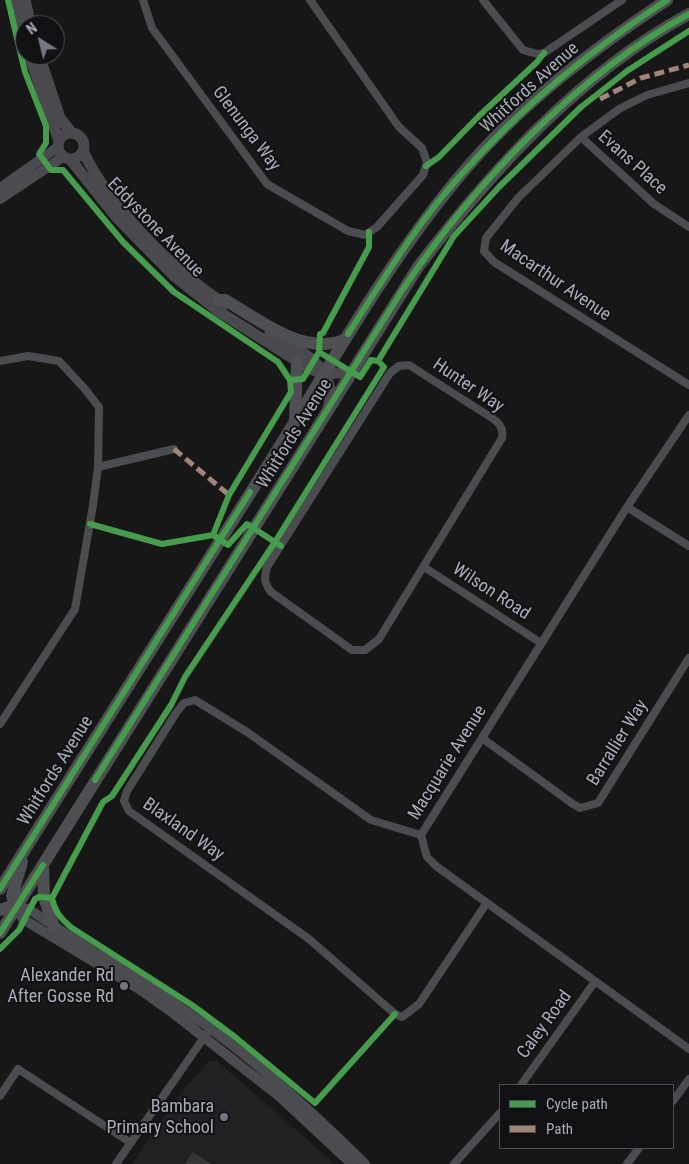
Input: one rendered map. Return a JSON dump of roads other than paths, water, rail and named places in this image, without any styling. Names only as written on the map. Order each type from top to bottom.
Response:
[{"type":"main road","points":[[22,0],[27,15]]},
{"type":"main road","points":[[22,0],[23,15]]},
{"type":"main road","name":"Whitfords Avenue","points":[[0,889],[344,340],[421,226],[465,170],[511,122],[560,77],[616,34],[667,0]]},
{"type":"main road","name":"Whitfords Avenue","points":[[0,933],[418,267],[463,209],[501,165],[557,111],[632,51],[689,14]]},
{"type":"main road","name":"Eddystone Avenue","points":[[32,65],[62,151],[117,218],[174,276],[218,311],[310,370],[325,373],[351,372]]},
{"type":"main road","points":[[42,65],[60,118],[72,133],[82,139],[83,151],[79,157],[62,151],[64,135],[72,133]]},
{"type":"main road","name":"Eddystone Avenue","points":[[83,151],[101,181],[148,240],[180,270],[219,300],[315,360],[325,373]]},
{"type":"main road","points":[[219,300],[225,300],[288,335],[303,341],[330,345],[344,340]]},
{"type":"main road","points":[[294,422],[299,370],[297,362]]},
{"type":"main road","points":[[325,373],[330,384],[331,399],[327,413]]},
{"type":"main road","points":[[0,910],[9,907],[16,908],[12,896],[26,846]]},
{"type":"main road","points":[[42,865],[44,897],[54,927]]},
{"type":"street","name":"Glenunga Way","points":[[143,0],[152,28],[267,184],[348,231],[365,234],[377,227],[423,175],[427,162],[422,148],[399,127],[310,0]]},
{"type":"street","points":[[483,0],[520,47],[537,54],[544,53],[622,0]]},
{"type":"street","name":"Macarthur Avenue","points":[[689,83],[664,89],[619,109],[581,137],[518,198],[486,238],[484,251],[494,262],[689,385]]},
{"type":"street","name":"Evans Place","points":[[581,137],[654,204],[689,227]]},
{"type":"street","points":[[0,188],[62,151]]},
{"type":"street","points":[[0,199],[62,151]]},
{"type":"street","points":[[0,361],[28,356],[59,361],[84,388],[99,408],[98,467],[75,609],[0,724]]},
{"type":"street","name":"Hunter Way","points":[[409,365],[499,422],[503,432],[502,438],[424,567],[379,639],[365,650],[352,650],[271,592],[266,585],[264,577],[267,567],[390,373],[400,366],[409,365]]},
{"type":"street","name":"Macquarie Avenue","points":[[689,415],[627,507],[421,835],[427,857],[436,866],[594,983],[689,1049]]},
{"type":"street","points":[[98,467],[174,449]]},
{"type":"street","points":[[627,507],[689,546]]},
{"type":"street","name":"Wilson Road","points":[[424,567],[541,643]]},
{"type":"street","name":"Barrallier Way","points":[[482,738],[573,804],[580,808],[590,807],[598,803],[612,782],[689,658]]},
{"type":"street","name":"Blaxland Way","points":[[421,835],[364,815],[247,732],[195,700],[184,702],[176,713],[127,791],[124,800],[129,811],[309,939],[395,1014],[402,1017],[419,1004],[486,904]]},
{"type":"street","points":[[16,908],[29,909],[183,1009],[352,1164]]},
{"type":"street","points":[[16,908],[23,918],[207,1033],[321,1120],[365,1164]]},
{"type":"street","name":"Caley Road","points":[[522,1084],[594,983]]},
{"type":"street","points":[[116,1164],[207,1033]]},
{"type":"street","points":[[0,1096],[18,1069],[131,1142]]},
{"type":"street","points":[[674,1100],[689,1079]]},
{"type":"street","points":[[454,1164],[499,1114]]},
{"type":"street","points":[[627,1164],[638,1149]]},
{"type":"place","name":"Alexander Rd After Gosse Rd","points":[[124,986]]},
{"type":"place","name":"Bambara Primary School","points":[[224,1117]]}]
